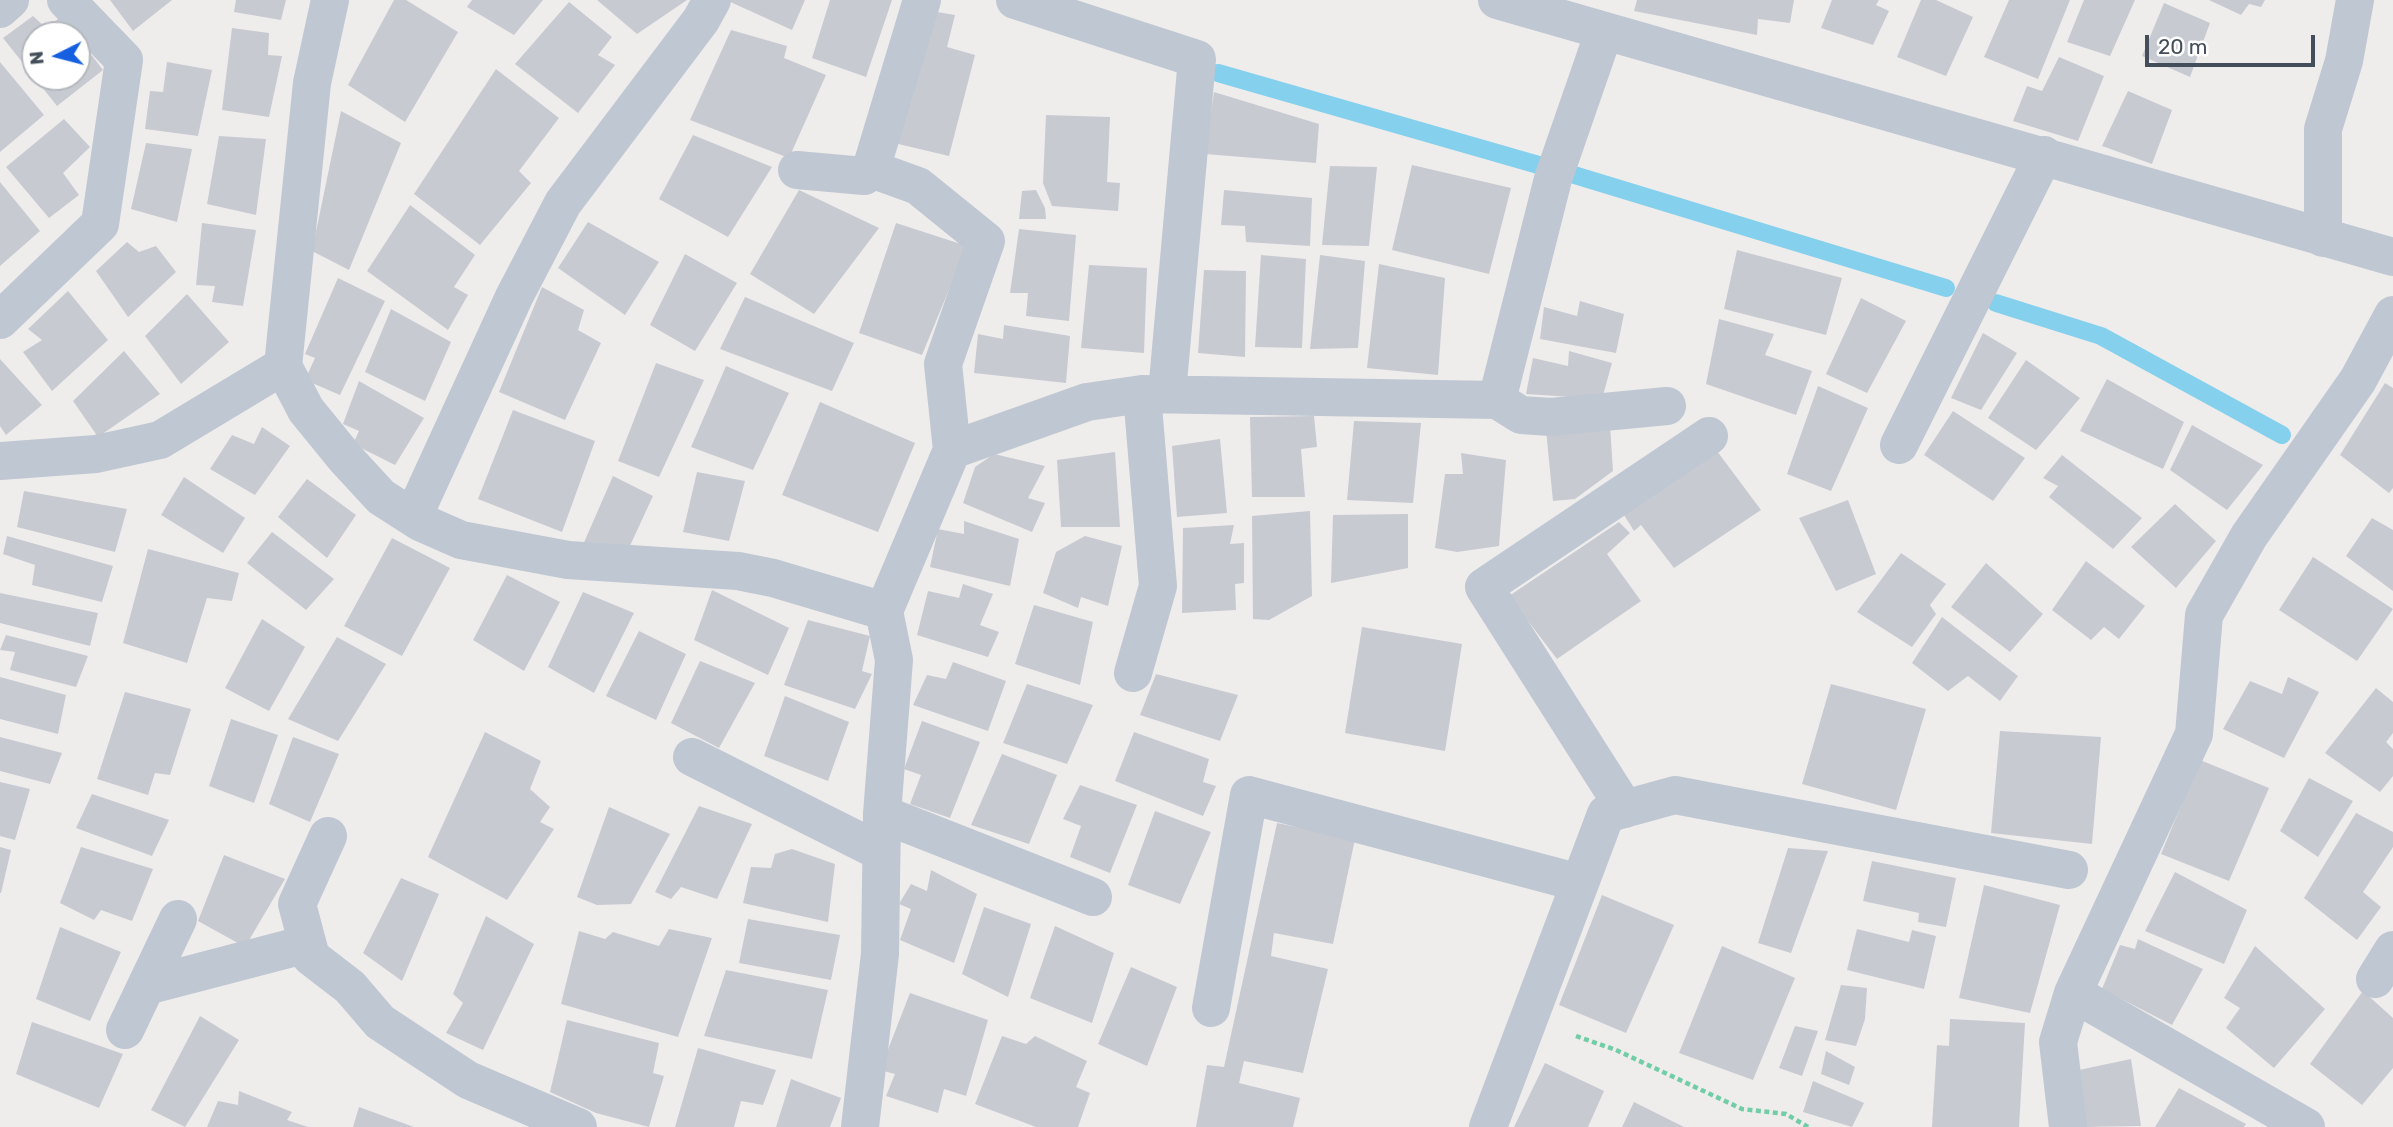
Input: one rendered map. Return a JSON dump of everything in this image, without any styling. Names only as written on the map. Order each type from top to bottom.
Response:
[{"type":"street","points":[[0,9],[10,0]]},
{"type":"street","points":[[0,320],[100,224],[124,60],[66,0]]},
{"type":"street","points":[[330,0],[312,83],[283,366],[306,410],[346,459],[381,497],[413,517],[461,540],[568,560],[738,571],[773,578],[884,611]]},
{"type":"street","points":[[413,517],[514,297],[563,204],[701,20],[712,0]]},
{"type":"street","points":[[797,170],[864,176],[871,169],[922,0]]},
{"type":"street","points":[[1015,0],[1196,59],[1154,393],[1158,586],[1133,673]]},
{"type":"street","points":[[1497,0],[2393,257]]},
{"type":"street","points":[[2323,238],[2323,129],[2344,61],[2355,0]]},
{"type":"street","points":[[1497,400],[1553,179],[1604,32]]},
{"type":"street","points":[[1899,445],[2044,155]]},
{"type":"street","points":[[860,1127],[880,954],[881,814],[894,660],[884,611],[952,450],[943,364],[986,241],[918,186],[871,169]]},
{"type":"street","points":[[2068,1127],[2058,1042],[2073,993],[2097,874],[2194,734],[2204,615],[2249,536],[2358,380],[2393,315]]},
{"type":"street","points":[[0,461],[96,454],[160,440],[283,366]]},
{"type":"street","points":[[952,450],[1087,402],[1154,393],[1497,400],[1521,415],[1551,417],[1667,406]]},
{"type":"street","points":[[1625,809],[1484,587],[1709,436]]},
{"type":"street","points":[[692,757],[881,852]]},
{"type":"street","points":[[1211,1008],[1249,795],[1580,883]]},
{"type":"street","points":[[1488,1127],[1606,814],[1675,795],[2097,874]]},
{"type":"street","points":[[881,814],[1093,897]]},
{"type":"street","points":[[328,836],[298,904],[311,957],[350,987],[380,1022],[468,1080],[578,1127]]},
{"type":"street","points":[[125,1030],[178,919]]},
{"type":"street","points":[[146,986],[307,944]]},
{"type":"street","points":[[2073,993],[2306,1127]]},
{"type":"path","points":[[1529,1019],[1616,1050],[1742,1109],[1786,1114],[1808,1127]]},
{"type":"building","points":[[110,0],[172,0],[133,31]]},
{"type":"building","points":[[236,0],[286,0],[281,20],[234,12]]},
{"type":"building","points":[[394,0],[406,0],[458,32],[405,122],[348,85]]},
{"type":"building","points":[[472,0],[543,0],[514,35],[467,7]]},
{"type":"building","points":[[597,0],[687,0],[637,34]]},
{"type":"building","points":[[726,0],[805,0],[792,30]]},
{"type":"building","points":[[830,0],[892,0],[866,77],[812,58]]},
{"type":"building","points":[[1637,0],[1794,0],[1790,23],[1758,19],[1757,35],[1634,11]]},
{"type":"building","points":[[1832,0],[1879,0],[1876,5],[1889,11],[1873,45],[1821,28]]},
{"type":"building","points":[[1921,0],[1936,0],[1973,17],[1946,76],[1897,57]]},
{"type":"building","points":[[2009,0],[2070,0],[2038,79],[1984,57]]},
{"type":"building","points":[[2084,0],[2135,0],[2110,56],[2067,42]]},
{"type":"building","points":[[2209,0],[2265,0],[2261,7],[2249,4],[2241,15]]},
{"type":"building","points":[[569,2],[612,37],[598,55],[615,65],[578,113],[515,64]]},
{"type":"building","points":[[2164,3],[2210,23],[2190,77],[2142,56]]},
{"type":"building","points":[[931,11],[955,15],[947,47],[975,55],[949,156],[894,143]]},
{"type":"building","points":[[21,25],[21,61],[3,38]]},
{"type":"building","points":[[232,28],[269,33],[268,55],[282,56],[269,117],[222,110]]},
{"type":"building","points":[[731,30],[787,46],[784,58],[826,75],[789,158],[690,120]]},
{"type":"building","points":[[91,54],[103,70],[91,79]]},
{"type":"building","points":[[2059,57],[2104,76],[2078,141],[2013,121],[2027,86],[2042,91]]},
{"type":"building","points":[[0,62],[21,87],[21,91],[24,91],[44,115],[0,152]]},
{"type":"building","points":[[167,62],[212,70],[198,136],[145,129],[150,91],[163,92]]},
{"type":"building","points":[[496,69],[559,118],[519,171],[531,183],[480,245],[414,194]]},
{"type":"building","points":[[45,91],[76,91],[57,106]]},
{"type":"building","points":[[2128,91],[2172,110],[2152,164],[2102,146]]},
{"type":"building","points":[[1214,92],[1319,124],[1316,163],[1205,154]]},
{"type":"building","points":[[341,111],[401,143],[349,270],[312,251]]},
{"type":"building","points":[[1046,115],[1110,117],[1107,182],[1120,183],[1118,211],[1052,206],[1043,183]]},
{"type":"building","points":[[64,119],[90,147],[63,173],[79,195],[49,218],[6,167]]},
{"type":"building","points":[[693,135],[772,167],[728,237],[659,199]]},
{"type":"building","points":[[219,136],[266,139],[256,215],[207,204]]},
{"type":"building","points":[[146,143],[192,149],[177,222],[131,209]]},
{"type":"building","points":[[1412,165],[1511,188],[1489,274],[1392,250]]},
{"type":"building","points":[[1330,166],[1377,167],[1369,246],[1322,245]]},
{"type":"building","points":[[0,182],[40,231],[0,266]]},
{"type":"building","points":[[799,190],[879,228],[814,314],[750,274]]},
{"type":"building","points":[[1036,190],[1045,208],[1046,219],[1019,219],[1022,191]]},
{"type":"building","points":[[1224,190],[1312,198],[1310,246],[1246,242],[1245,226],[1221,225]]},
{"type":"building","points":[[410,205],[475,255],[454,287],[468,295],[448,330],[367,271]]},
{"type":"building","points":[[588,222],[659,262],[625,315],[558,268]]},
{"type":"building","points":[[202,223],[256,230],[243,306],[212,302],[215,286],[196,285]]},
{"type":"building","points":[[896,223],[967,246],[922,355],[859,333]]},
{"type":"building","points":[[1019,229],[1076,235],[1069,321],[1026,316],[1028,293],[1010,293]]},
{"type":"building","points":[[127,242],[139,252],[156,246],[176,272],[128,317],[96,271]]},
{"type":"building","points":[[1737,250],[1842,278],[1826,335],[1724,309]]},
{"type":"building","points":[[685,254],[737,283],[695,351],[650,325]]},
{"type":"building","points":[[1261,255],[1306,259],[1302,348],[1255,347]]},
{"type":"building","points":[[1320,255],[1365,261],[1358,348],[1310,349]]},
{"type":"building","points":[[1379,264],[1445,278],[1438,375],[1367,368]]},
{"type":"building","points":[[1089,265],[1147,268],[1144,353],[1081,348]]},
{"type":"building","points":[[1204,270],[1246,271],[1245,357],[1198,353]]},
{"type":"building","points":[[338,278],[385,301],[340,395],[305,380],[315,358],[305,354]]},
{"type":"building","points":[[542,287],[584,310],[578,330],[601,343],[565,420],[499,392]]},
{"type":"building","points":[[68,291],[108,340],[52,391],[23,352],[42,340],[28,329]]},
{"type":"building","points":[[187,294],[229,342],[181,384],[145,336]]},
{"type":"building","points":[[745,297],[854,343],[832,391],[720,349]]},
{"type":"building","points":[[1861,298],[1906,321],[1867,393],[1826,374]]},
{"type":"building","points":[[1580,301],[1624,314],[1616,353],[1540,339],[1544,307],[1577,316]]},
{"type":"building","points":[[391,309],[451,342],[425,401],[365,372]]},
{"type":"building","points":[[1719,319],[1774,334],[1765,355],[1812,371],[1796,415],[1706,384]]},
{"type":"building","points":[[1004,325],[1070,336],[1066,383],[974,373],[978,334],[1003,339]]},
{"type":"building","points":[[1983,333],[2017,353],[1981,410],[1951,398]]},
{"type":"building","points":[[124,351],[160,394],[98,437],[73,401]]},
{"type":"building","points":[[1569,351],[1612,363],[1602,399],[1526,394],[1533,358],[1568,366]]},
{"type":"building","points":[[0,359],[42,405],[6,435],[0,426]]},
{"type":"building","points":[[2026,360],[2080,398],[2036,450],[1988,418]]},
{"type":"building","points":[[656,363],[704,380],[659,477],[618,461]]},
{"type":"building","points":[[726,366],[789,393],[753,470],[691,447]]},
{"type":"building","points":[[2107,379],[2184,422],[2163,469],[2080,431]]},
{"type":"building","points":[[359,381],[424,418],[395,465],[353,444],[359,431],[343,424]]},
{"type":"building","points":[[2385,383],[2393,388],[2393,488],[2389,493],[2340,455]]},
{"type":"building","points":[[1818,386],[1868,408],[1831,491],[1787,474]]},
{"type":"building","points":[[820,402],[915,443],[878,532],[782,495]]},
{"type":"building","points":[[513,410],[595,441],[562,532],[478,499]]},
{"type":"building","points":[[1953,411],[2025,458],[1993,501],[1924,455]]},
{"type":"building","points":[[1314,416],[1317,447],[1301,449],[1305,497],[1252,497],[1250,417]]},
{"type":"building","points":[[1354,421],[1421,423],[1413,503],[1347,500]]},
{"type":"building","points":[[1610,425],[1613,471],[1575,499],[1553,501],[1546,430]]},
{"type":"building","points":[[2192,425],[2263,465],[2227,510],[2170,470]]},
{"type":"building","points":[[262,427],[290,446],[255,495],[210,469],[232,435],[254,444]]},
{"type":"building","points":[[1220,439],[1227,513],[1177,517],[1172,446]]},
{"type":"building","points":[[1717,451],[1761,510],[1674,568],[1641,525],[1634,531],[1624,515]]},
{"type":"building","points":[[1115,452],[1120,527],[1061,527],[1057,460]]},
{"type":"building","points":[[1461,453],[1506,460],[1499,546],[1457,552],[1435,548],[1445,474],[1463,474]]},
{"type":"building","points":[[994,454],[1045,466],[1028,498],[1045,503],[1032,532],[963,503],[975,467]]},
{"type":"building","points":[[2062,455],[2142,518],[2113,549],[2049,497],[2058,486],[2043,478]]},
{"type":"building","points":[[697,472],[745,481],[729,541],[683,532]]},
{"type":"building","points":[[613,476],[653,496],[628,550],[582,547]]},
{"type":"building","points":[[184,477],[245,518],[223,553],[161,515]]},
{"type":"building","points":[[307,479],[356,515],[327,558],[278,517]]},
{"type":"building","points":[[24,491],[127,509],[115,552],[17,527]]},
{"type":"building","points":[[1848,500],[1876,574],[1836,591],[1799,518]]},
{"type":"building","points":[[2175,504],[2216,541],[2176,588],[2131,547]]},
{"type":"building","points":[[1310,511],[1312,596],[1269,620],[1253,619],[1252,516]]},
{"type":"building","points":[[1408,514],[1408,568],[1331,583],[1333,515]]},
{"type":"building","points":[[2372,518],[2393,530],[2393,591],[2346,556]]},
{"type":"building","points":[[964,521],[1019,539],[1010,586],[930,567],[938,529],[964,534]]},
{"type":"building","points":[[1619,522],[1630,533],[1607,554],[1641,601],[1557,659],[1509,596]]},
{"type":"building","points":[[1234,525],[1230,544],[1244,543],[1244,583],[1235,584],[1236,610],[1182,613],[1183,528]]},
{"type":"building","points":[[272,532],[334,579],[306,610],[247,563]]},
{"type":"building","points":[[7,536],[113,566],[102,602],[32,585],[35,565],[3,554]]},
{"type":"building","points":[[1085,536],[1122,546],[1108,606],[1081,597],[1078,608],[1043,593],[1056,552]]},
{"type":"building","points":[[392,538],[450,568],[402,656],[344,626]]},
{"type":"building","points":[[148,549],[239,573],[232,601],[207,598],[187,663],[123,643]]},
{"type":"building","points":[[1901,553],[1946,584],[1930,605],[1936,614],[1912,647],[1857,612]]},
{"type":"building","points":[[2313,557],[2393,609],[2357,661],[2279,610]]},
{"type":"building","points":[[2086,561],[2145,606],[2119,639],[2104,627],[2091,640],[2052,610]]},
{"type":"building","points":[[1986,563],[2043,614],[2010,652],[1951,607]]},
{"type":"building","points":[[507,575],[560,602],[524,671],[473,640]]},
{"type":"building","points":[[963,584],[993,594],[980,625],[999,632],[988,657],[917,635],[928,591],[959,598]]},
{"type":"building","points":[[712,590],[789,628],[768,675],[694,640]]},
{"type":"building","points":[[583,592],[634,613],[594,693],[548,667]]},
{"type":"building","points":[[0,593],[98,613],[90,646],[0,623]]},
{"type":"building","points":[[1034,605],[1093,622],[1080,685],[1015,664]]},
{"type":"building","points":[[1942,617],[2018,676],[2000,701],[1968,676],[1948,691],[1912,663]]},
{"type":"building","points":[[262,619],[305,647],[269,711],[225,688]]},
{"type":"building","points":[[808,620],[870,636],[862,671],[872,674],[855,709],[784,685]]},
{"type":"building","points":[[1362,627],[1462,644],[1445,751],[1345,733]]},
{"type":"building","points":[[639,631],[686,654],[656,720],[606,696]]},
{"type":"building","points":[[6,635],[88,656],[76,687],[10,670],[15,652],[0,650]]},
{"type":"building","points":[[337,637],[386,664],[338,741],[288,719]]},
{"type":"building","points":[[700,661],[755,683],[719,748],[671,723]]},
{"type":"building","points":[[953,662],[1006,681],[988,731],[913,705],[927,675],[946,679]]},
{"type":"building","points":[[1156,674],[1238,695],[1220,741],[1140,715]]},
{"type":"building","points":[[0,677],[66,695],[58,734],[0,719]]},
{"type":"building","points":[[2288,677],[2319,692],[2284,758],[2223,729],[2250,681],[2282,694]]},
{"type":"building","points":[[1027,684],[1093,705],[1067,764],[1003,743]]},
{"type":"building","points":[[1831,684],[1926,709],[1896,810],[1802,784]]},
{"type":"building","points":[[2376,688],[2393,702],[2393,733],[2386,742],[2393,749],[2393,776],[2380,792],[2325,753]]},
{"type":"building","points":[[125,692],[191,709],[170,775],[155,773],[148,795],[97,779]]},
{"type":"building","points":[[785,696],[849,722],[828,781],[764,756]]},
{"type":"building","points":[[231,719],[278,735],[254,803],[209,786]]},
{"type":"building","points":[[922,721],[980,742],[950,818],[910,804],[921,775],[904,769]]},
{"type":"building","points":[[2000,731],[2101,737],[2092,844],[1991,833]]},
{"type":"building","points":[[485,732],[541,761],[530,789],[550,807],[540,822],[554,829],[507,900],[428,857]]},
{"type":"building","points":[[1134,732],[1209,759],[1203,782],[1216,786],[1203,816],[1115,781]]},
{"type":"building","points":[[0,737],[62,753],[50,784],[0,771]]},
{"type":"building","points":[[293,737],[339,754],[310,822],[269,804]]},
{"type":"building","points":[[1002,754],[1057,775],[1029,844],[971,825]]},
{"type":"building","points":[[2200,760],[2269,788],[2229,881],[2161,854]]},
{"type":"building","points":[[2309,778],[2353,801],[2318,857],[2280,831]]},
{"type":"building","points":[[0,782],[30,789],[15,840],[0,836]]},
{"type":"building","points":[[1080,785],[1137,805],[1110,873],[1070,857],[1081,826],[1063,819]]},
{"type":"building","points":[[92,794],[169,820],[152,856],[76,828]]},
{"type":"building","points":[[699,806],[752,824],[717,899],[681,887],[671,899],[655,892]]},
{"type":"building","points":[[609,807],[670,834],[631,904],[597,905],[577,897]]},
{"type":"building","points":[[1155,811],[1211,832],[1180,904],[1128,885]]},
{"type":"building","points":[[2356,813],[2393,832],[2393,847],[2363,892],[2381,907],[2357,940],[2304,898]]},
{"type":"building","points":[[1277,823],[1355,839],[1333,944],[1274,933],[1271,956],[1328,969],[1303,1073],[1244,1061],[1239,1083],[1300,1098],[1293,1127],[1196,1127],[1207,1065],[1224,1067]]},
{"type":"building","points":[[0,847],[11,850],[1,893],[0,893]]},
{"type":"building","points":[[81,847],[153,869],[132,921],[101,910],[94,920],[60,903]]},
{"type":"building","points":[[1788,848],[1828,851],[1791,953],[1758,943]]},
{"type":"building","points":[[792,849],[835,864],[828,922],[743,903],[751,867],[771,868],[775,854]]},
{"type":"building","points":[[224,855],[285,879],[245,947],[198,921]]},
{"type":"building","points":[[1872,861],[1956,878],[1946,927],[1918,922],[1919,913],[1863,901]]},
{"type":"building","points":[[931,870],[977,894],[954,963],[900,940],[911,909],[899,904],[911,884],[927,891]]},
{"type":"building","points":[[2175,872],[2247,910],[2224,964],[2145,931]]},
{"type":"building","points":[[401,878],[439,894],[402,981],[363,953]]},
{"type":"building","points":[[1984,885],[2060,905],[2030,1013],[1959,998]]},
{"type":"building","points":[[1602,895],[1674,925],[1626,1033],[1559,1005]]},
{"type":"building","points":[[984,907],[1031,924],[1008,997],[962,974]]},
{"type":"building","points":[[486,916],[534,944],[483,1050],[446,1033],[463,1003],[453,994]]},
{"type":"building","points":[[748,919],[840,935],[831,980],[739,963]]},
{"type":"building","points":[[1055,926],[1114,953],[1092,1023],[1030,998]]},
{"type":"building","points":[[60,927],[121,952],[90,1021],[36,999]]},
{"type":"building","points":[[669,929],[712,938],[678,1037],[561,1004],[579,931],[605,939],[613,932],[659,946]]},
{"type":"building","points":[[1857,929],[1909,942],[1912,930],[1936,936],[1924,989],[1847,970]]},
{"type":"building","points":[[2138,939],[2203,969],[2172,1025],[2102,989],[2120,945],[2135,949]]},
{"type":"building","points":[[1722,946],[1795,978],[1753,1080],[1679,1053]]},
{"type":"building","points":[[2255,946],[2325,1009],[2274,1068],[2226,1028],[2240,1008],[2224,998]]},
{"type":"building","points":[[1131,967],[1177,987],[1147,1066],[1098,1044]]},
{"type":"building","points":[[726,970],[828,990],[812,1059],[704,1036]]},
{"type":"building","points":[[1841,985],[1867,988],[1865,1019],[1856,1046],[1825,1040]]},
{"type":"building","points":[[2363,991],[2393,1018],[2393,1068],[2362,1105],[2310,1064]]},
{"type":"building","points":[[910,993],[988,1020],[966,1096],[944,1089],[938,1113],[886,1096],[895,1074],[880,1070]]},
{"type":"building","points":[[200,1016],[239,1040],[185,1127],[151,1110]]},
{"type":"building","points":[[1950,1019],[2025,1023],[2019,1127],[1932,1127],[1937,1045],[1949,1046]]},
{"type":"building","points":[[567,1020],[659,1043],[653,1073],[664,1076],[649,1127],[596,1113],[550,1092]]},
{"type":"building","points":[[32,1022],[123,1054],[99,1108],[16,1074]]},
{"type":"building","points":[[1795,1026],[1818,1031],[1802,1076],[1779,1068]]},
{"type":"building","points":[[1002,1036],[1026,1044],[1035,1036],[1087,1061],[1076,1087],[1090,1093],[1078,1127],[1036,1127],[975,1104]]},
{"type":"building","points":[[698,1048],[776,1070],[763,1105],[741,1101],[734,1127],[675,1127]]},
{"type":"building","points":[[1826,1051],[1855,1067],[1849,1085],[1821,1074]]},
{"type":"building","points":[[2131,1059],[2141,1126],[2084,1127],[2074,1071]]},
{"type":"building","points":[[1545,1063],[1604,1091],[1588,1127],[1514,1127]]},
{"type":"building","points":[[791,1079],[841,1098],[830,1127],[776,1127]]},
{"type":"building","points":[[1813,1081],[1864,1103],[1852,1127],[1803,1112]]},
{"type":"building","points":[[2179,1088],[2246,1124],[2244,1127],[2155,1127]]},
{"type":"building","points":[[239,1091],[292,1112],[287,1120],[308,1127],[207,1127],[218,1101],[238,1105]]},
{"type":"building","points":[[1634,1102],[1684,1127],[1622,1127]]},
{"type":"building","points":[[359,1107],[414,1127],[353,1127]]},
{"type":"waterway","points":[[1218,73],[1542,166]]},
{"type":"waterway","points":[[1571,174],[1946,288]]},
{"type":"waterway","points":[[1996,303],[2101,336],[2282,435]]}]
